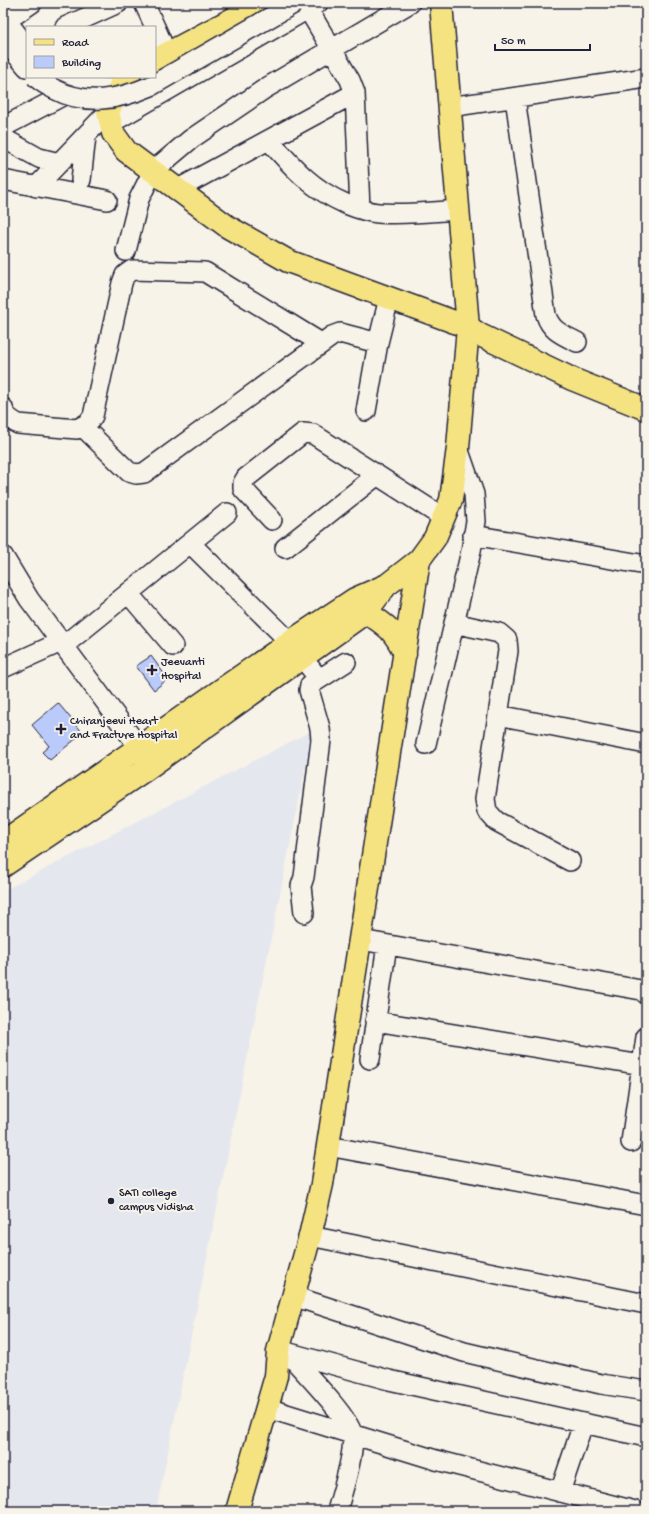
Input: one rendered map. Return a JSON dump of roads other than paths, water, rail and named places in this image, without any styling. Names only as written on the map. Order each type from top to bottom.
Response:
[{"type":"main road","points":[[3,842],[138,747],[296,649],[366,612],[387,585],[419,560],[435,538],[451,500],[458,448],[468,327],[441,3]]},
{"type":"main road","points":[[161,57],[255,5]]},
{"type":"main road","points":[[124,83],[110,118],[113,133],[126,151],[228,227],[288,261],[468,327],[480,335],[572,379],[646,409]]},
{"type":"main road","points":[[237,1511],[276,1376],[293,1296],[310,1236],[322,1184],[419,560]]},
{"type":"main road","points":[[3,866],[152,765],[296,649],[355,599],[387,585]]},
{"type":"main road","points":[[366,612],[391,629],[398,637],[405,654]]},
{"type":"main road","points":[[222,1511],[266,1373],[281,1349]]},
{"type":"street","points":[[26,44],[4,21],[32,3]]},
{"type":"street","points":[[67,26],[118,3]]},
{"type":"street","points":[[144,3],[155,26]]},
{"type":"street","points":[[126,251],[139,199],[153,171],[191,139],[266,88],[410,3]]},
{"type":"street","points":[[307,5],[331,50],[350,80],[355,93],[360,210]]},
{"type":"street","points":[[37,78],[39,81],[66,96],[90,100],[128,96],[151,86],[307,5]]},
{"type":"street","points":[[36,187],[86,136],[110,118],[307,5]]},
{"type":"street","points":[[156,32],[161,57]]},
{"type":"street","points":[[3,39],[26,66]]},
{"type":"street","points":[[62,78],[83,84],[124,83]]},
{"type":"street","points":[[449,108],[646,78]]},
{"type":"street","points":[[3,127],[83,84]]},
{"type":"street","points":[[178,189],[355,93]]},
{"type":"street","points":[[515,98],[546,315],[549,324],[558,333],[577,342]]},
{"type":"street","points":[[81,180],[86,136]]},
{"type":"street","points":[[3,138],[39,158],[59,163]]},
{"type":"street","points":[[269,140],[291,167],[308,182],[328,196],[360,210],[377,213],[458,210]]},
{"type":"street","points":[[3,180],[107,200]]},
{"type":"street","points":[[3,408],[3,411],[10,420],[18,424],[77,429],[83,427],[93,416],[122,283],[125,275],[132,270],[205,272],[321,343]]},
{"type":"street","points":[[366,411],[378,343],[389,298]]},
{"type":"street","points":[[83,427],[128,472],[136,474],[144,473],[332,336],[340,333],[378,343]]},
{"type":"street","points":[[272,520],[243,488],[243,483],[246,478],[303,433],[313,434],[376,476],[444,518]]},
{"type":"street","points":[[426,744],[476,521],[474,494],[458,448]]},
{"type":"street","points":[[285,548],[376,476]]},
{"type":"street","points":[[3,668],[62,644],[128,594],[227,513]]},
{"type":"street","points":[[473,535],[645,563]]},
{"type":"street","points":[[190,543],[296,649],[319,679]]},
{"type":"street","points":[[3,556],[29,599],[152,765]]},
{"type":"street","points":[[128,594],[173,646]]},
{"type":"street","points":[[454,623],[499,633],[507,640],[508,651],[485,799],[488,811],[496,821],[570,860]]},
{"type":"street","points":[[304,913],[301,886],[304,876],[321,740],[320,728],[308,690],[310,684],[346,662]]},
{"type":"street","points":[[498,715],[646,744]]},
{"type":"street","points":[[361,940],[641,990],[646,994]]},
{"type":"street","points":[[370,1059],[387,945]]},
{"type":"street","points":[[375,1021],[642,1065]]},
{"type":"street","points":[[631,1142],[646,1037]]},
{"type":"street","points":[[328,1146],[646,1205]]},
{"type":"street","points":[[310,1236],[646,1304]]},
{"type":"street","points":[[293,1296],[464,1352],[601,1384],[646,1391]]},
{"type":"street","points":[[281,1349],[389,1380],[646,1437]]},
{"type":"street","points":[[281,1349],[345,1419],[352,1434],[352,1450],[337,1511]]},
{"type":"street","points":[[267,1408],[436,1460],[635,1511]]},
{"type":"street","points":[[560,1492],[583,1424]]},
{"type":"place","name":"Jeevanti Hospital","points":[[152,670]]},
{"type":"place","name":"Chiranjeevi Heart and Fracture Hospital","points":[[61,729]]},
{"type":"place","name":"SATI college campus Vidisha","points":[[111,1201]]}]
